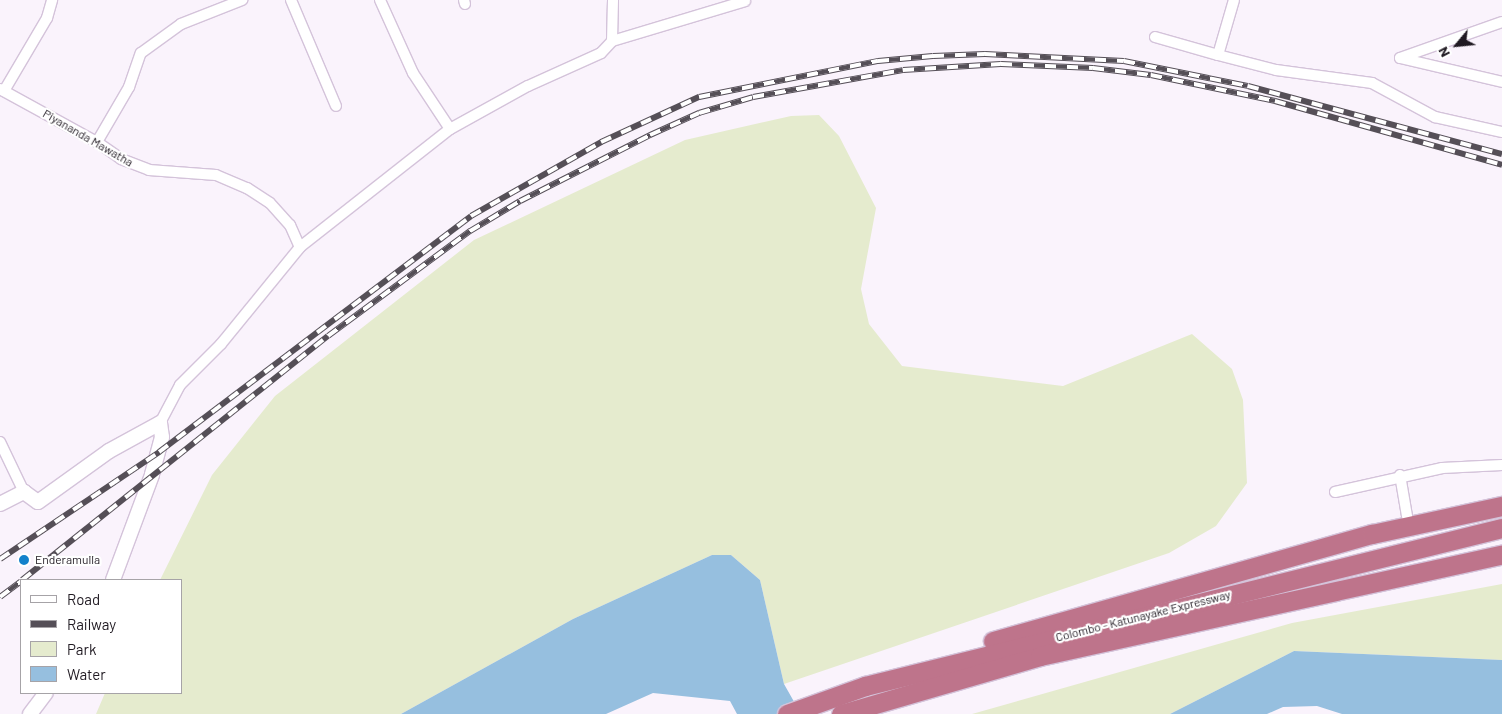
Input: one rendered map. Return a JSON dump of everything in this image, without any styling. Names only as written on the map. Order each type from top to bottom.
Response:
[{"type":"highway","points":[[865,686],[921,668],[1124,592],[1407,516],[1502,494]]},
{"type":"highway","points":[[988,643],[1372,534],[1502,506]]},
{"type":"highway","points":[[921,668],[1375,546],[1502,518]]},
{"type":"highway","name":"Colombo - Katunayake Expressway","points":[[787,714],[865,686],[1502,528]]},
{"type":"highway","name":"Colombo - Katunayake Expressway","points":[[841,714],[1040,656],[1502,554]]},
{"type":"street","points":[[2,90],[47,18],[52,0]]},
{"type":"street","points":[[97,142],[129,87],[142,53],[180,24],[242,0]]},
{"type":"street","points":[[291,0],[336,106]]},
{"type":"street","points":[[380,0],[412,73],[450,129]]},
{"type":"street","points":[[612,41],[613,0]]},
{"type":"street","points":[[1218,55],[1234,0]]},
{"type":"street","points":[[0,442],[24,492],[38,502],[109,451],[160,423],[180,385],[221,344],[300,247],[450,129],[528,86],[601,53],[612,41],[745,1]]},
{"type":"street","points":[[1502,22],[1400,58],[1502,82]]},
{"type":"street","points":[[1155,37],[1276,70],[1372,83],[1435,117],[1502,132]]},
{"type":"street","name":"Piyananda Mawatha","points":[[2,90],[97,142],[121,160],[148,170],[216,175],[246,188],[270,202],[290,226],[300,247]]},
{"type":"street","points":[[113,579],[152,475],[162,437],[160,423]]},
{"type":"street","points":[[1335,492],[1442,468],[1502,465]]},
{"type":"street","points":[[1400,476],[1407,516]]},
{"type":"street","points":[[0,504],[24,492]]},
{"type":"street","points":[[30,714],[45,694]]},
{"type":"green space","points":[[819,115],[839,136],[876,208],[861,289],[869,324],[902,366],[1063,386],[1192,334],[1232,369],[1243,400],[1247,483],[1216,526],[1169,553],[784,684],[760,580],[731,555],[712,555],[573,619],[401,714],[96,714],[105,694],[182,694],[182,579],[160,579],[212,475],[275,396],[474,240],[685,140],[791,116]]},
{"type":"green space","points":[[1502,584],[1502,660],[1294,651],[1170,714],[972,714],[1292,623]]},
{"type":"water","points":[[712,555],[731,555],[760,580],[784,684],[801,714],[737,714],[730,701],[653,693],[606,714],[401,714],[573,619]]},
{"type":"water","points":[[1294,651],[1502,660],[1502,714],[1342,714],[1317,706],[1283,707],[1267,714],[1170,714]]},
{"type":"railway","points":[[0,559],[159,452],[471,216],[601,142],[699,97],[878,61],[933,56],[985,54],[1124,61],[1248,86],[1502,154]]},
{"type":"railway","points":[[23,579],[328,336],[470,231],[520,201],[650,135],[699,113],[753,97],[903,70],[1001,64],[1093,68],[1151,75],[1275,101],[1502,165]]},
{"type":"railway","points":[[0,597],[20,582]]},
{"type":"place","name":"Enderamulla","points":[[24,560]]}]
